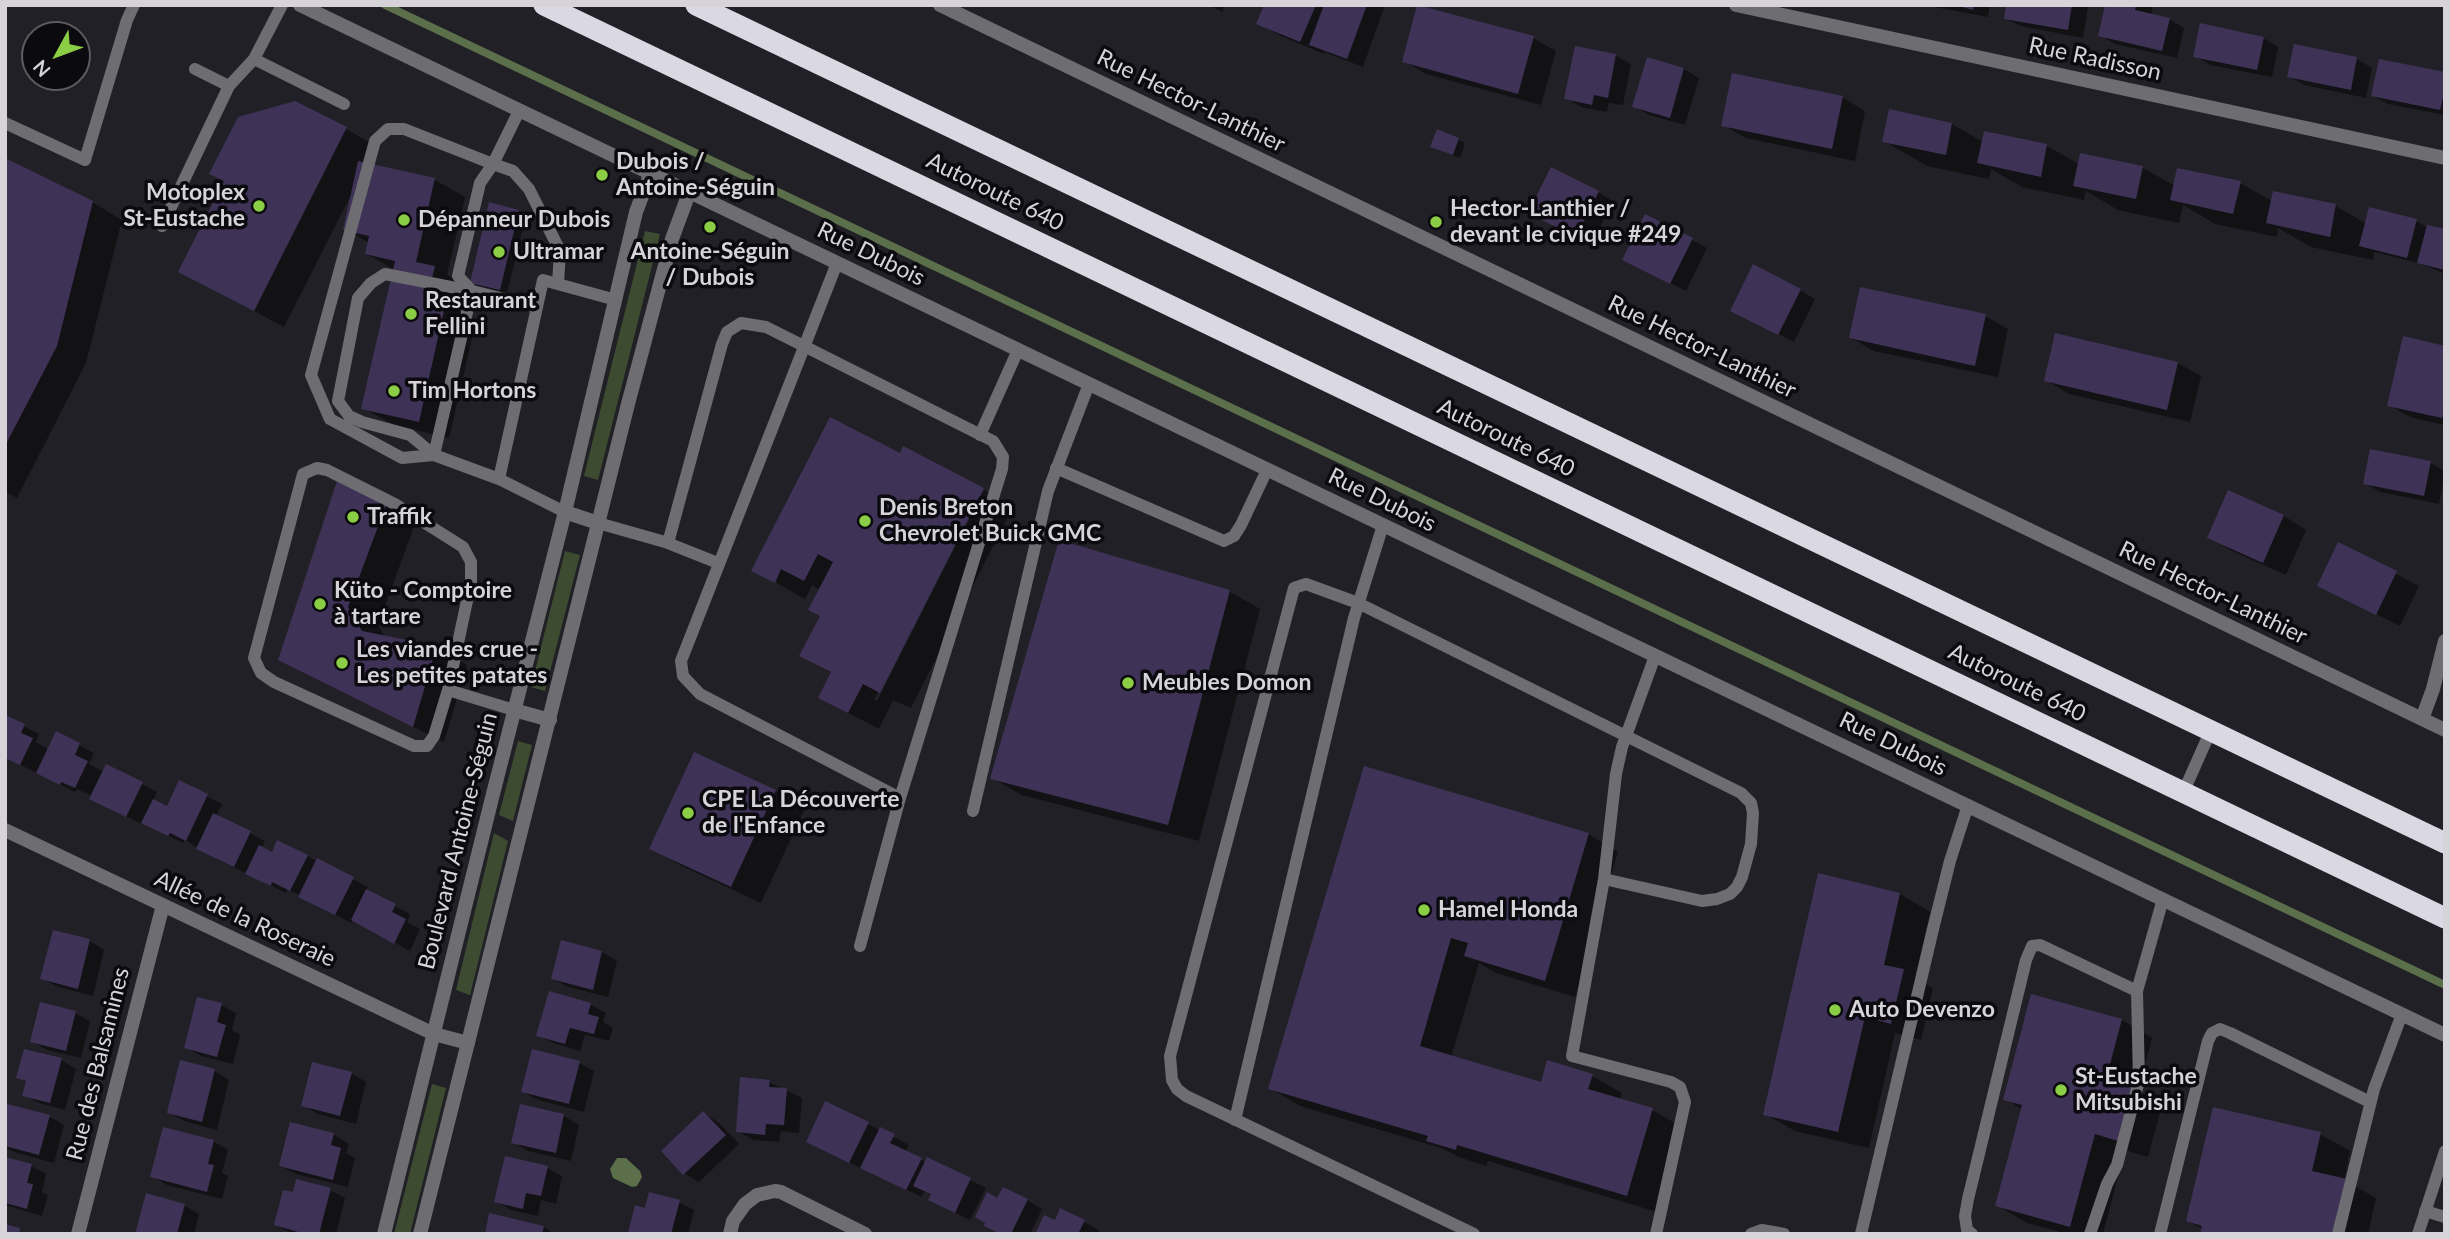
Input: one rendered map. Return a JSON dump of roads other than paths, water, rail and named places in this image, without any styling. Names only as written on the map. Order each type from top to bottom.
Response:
[{"type":"highway","name":"Autoroute 640","points":[[544,5],[2445,918]]},
{"type":"highway","name":"Autoroute 640","points":[[696,5],[2445,843]]},
{"type":"street","name":"Rue Dubois","points":[[300,5],[2445,1035]]},
{"type":"street","name":"Rue Hector-Lanthier","points":[[940,5],[2445,730]]},
{"type":"street","name":"Rue Radisson","points":[[1736,5],[2445,158]]},
{"type":"street","name":"Boulevard Antoine-Séguin","points":[[384,1234],[565,513],[636,212],[650,175]]},
{"type":"street","points":[[420,1234],[598,523],[669,252],[689,193]]},
{"type":"street","points":[[565,513],[598,523]]},
{"type":"street","points":[[2422,719],[2445,641]]},
{"type":"street","points":[[514,710],[550,720]]},
{"type":"street","name":"Allée de la Roseraie","points":[[5,830],[434,1034],[468,1043]]},
{"type":"street","name":"Rue des Balsamines","points":[[78,1234],[163,905]]},
{"type":"street","points":[[730,1234],[738,1211],[757,1195],[766,1192],[781,1192],[865,1234]]},
{"type":"lane","points":[[5,123],[85,160],[127,20],[134,5]]},
{"type":"lane","points":[[162,226],[229,86],[254,59],[282,5]]},
{"type":"lane","points":[[254,59],[344,104]]},
{"type":"lane","points":[[195,69],[229,86]]},
{"type":"lane","points":[[472,291],[458,276],[480,183],[493,164],[519,111]]},
{"type":"lane","points":[[434,455],[402,458],[330,419],[312,375],[375,141],[388,129],[404,129],[513,171],[528,189],[560,251],[558,284]]},
{"type":"lane","points":[[837,264],[681,661],[683,676],[700,694],[900,798]]},
{"type":"lane","points":[[537,307],[385,274],[370,283],[358,298],[338,401],[349,416],[410,435],[434,455],[499,479],[565,513]]},
{"type":"lane","points":[[499,479],[543,279],[616,300]]},
{"type":"lane","points":[[434,455],[472,291]]},
{"type":"lane","points":[[668,543],[727,332],[741,323],[766,327],[993,441],[1003,457],[1002,469],[900,798],[860,946]]},
{"type":"lane","points":[[980,435],[1018,350]]},
{"type":"lane","points":[[973,811],[1032,557],[1056,468],[1089,384]]},
{"type":"lane","points":[[317,468],[327,470],[395,504],[463,547],[471,562],[471,582],[448,690],[434,736],[427,746],[414,746],[274,682],[261,673],[254,659],[303,474],[317,468]]},
{"type":"lane","points":[[1056,468],[1224,541],[1234,536],[1241,525],[1267,470]]},
{"type":"lane","points":[[598,523],[668,543],[718,563]]},
{"type":"lane","points":[[1235,1120],[1358,603],[1383,525]]},
{"type":"lane","points":[[1474,1234],[1186,1096],[1177,1088],[1170,1071],[1170,1056],[1294,588],[1306,584],[1358,603],[1741,793],[1751,803],[1751,844],[1737,887],[1730,894],[1702,901],[1604,879]]},
{"type":"lane","points":[[1655,656],[1624,735],[1616,774],[1604,879],[1572,1056],[1671,1082],[1680,1087],[1685,1102],[1656,1234]]},
{"type":"lane","points":[[448,690],[514,710]]},
{"type":"lane","points":[[2183,793],[2211,730]]},
{"type":"lane","points":[[1861,1234],[1933,929],[1968,805]]},
{"type":"lane","points":[[2090,1234],[2122,1149],[2139,1081],[2137,991],[2163,899]]},
{"type":"lane","points":[[1972,1234],[1967,1230],[1965,1216],[1968,1199],[2026,960],[2032,946],[2040,945],[2137,991]]},
{"type":"lane","points":[[2338,1234],[2370,1102],[2402,1014]]},
{"type":"lane","points":[[2160,1234],[2212,1033],[2220,1029],[2230,1033],[2370,1102]]},
{"type":"lane","points":[[2418,1234],[2445,1151]]},
{"type":"lane","points":[[2425,1211],[2445,1217]]},
{"type":"lane","points":[[1751,1234],[1762,1230],[1784,1234]]},
{"type":"waterway","points":[[385,5],[2445,985]]},
{"type":"place","name":"Dubois / Antoine-Séguin","points":[[602,175]]},
{"type":"place","name":"Motoplex St-Eustache","points":[[259,206]]},
{"type":"place","name":"Dépanneur Dubois","points":[[404,220]]},
{"type":"place","name":"Hector-Lanthier / devant le civique #249","points":[[1436,222]]},
{"type":"place","name":"Antoine-Séguin / Dubois","points":[[710,227]]},
{"type":"place","name":"Ultramar","points":[[499,252]]},
{"type":"place","name":"Restaurant Fellini","points":[[411,314]]},
{"type":"place","name":"Tim Hortons","points":[[394,391]]},
{"type":"place","name":"Traffik","points":[[353,517]]},
{"type":"place","name":"Denis Breton Chevrolet Buick GMC","points":[[865,521]]},
{"type":"place","name":"Küto - Comptoire à tartare","points":[[320,604]]},
{"type":"place","name":"Les viandes crue - Les petites patates","points":[[342,663]]},
{"type":"place","name":"Meubles Domon","points":[[1128,683]]},
{"type":"place","name":"CPE La Découverte de l'Enfance","points":[[688,813]]},
{"type":"place","name":"Hamel Honda","points":[[1424,910]]},
{"type":"place","name":"Auto Devenzo","points":[[1835,1010]]},
{"type":"place","name":"St-Eustache Mitsubishi","points":[[2061,1090]]}]
